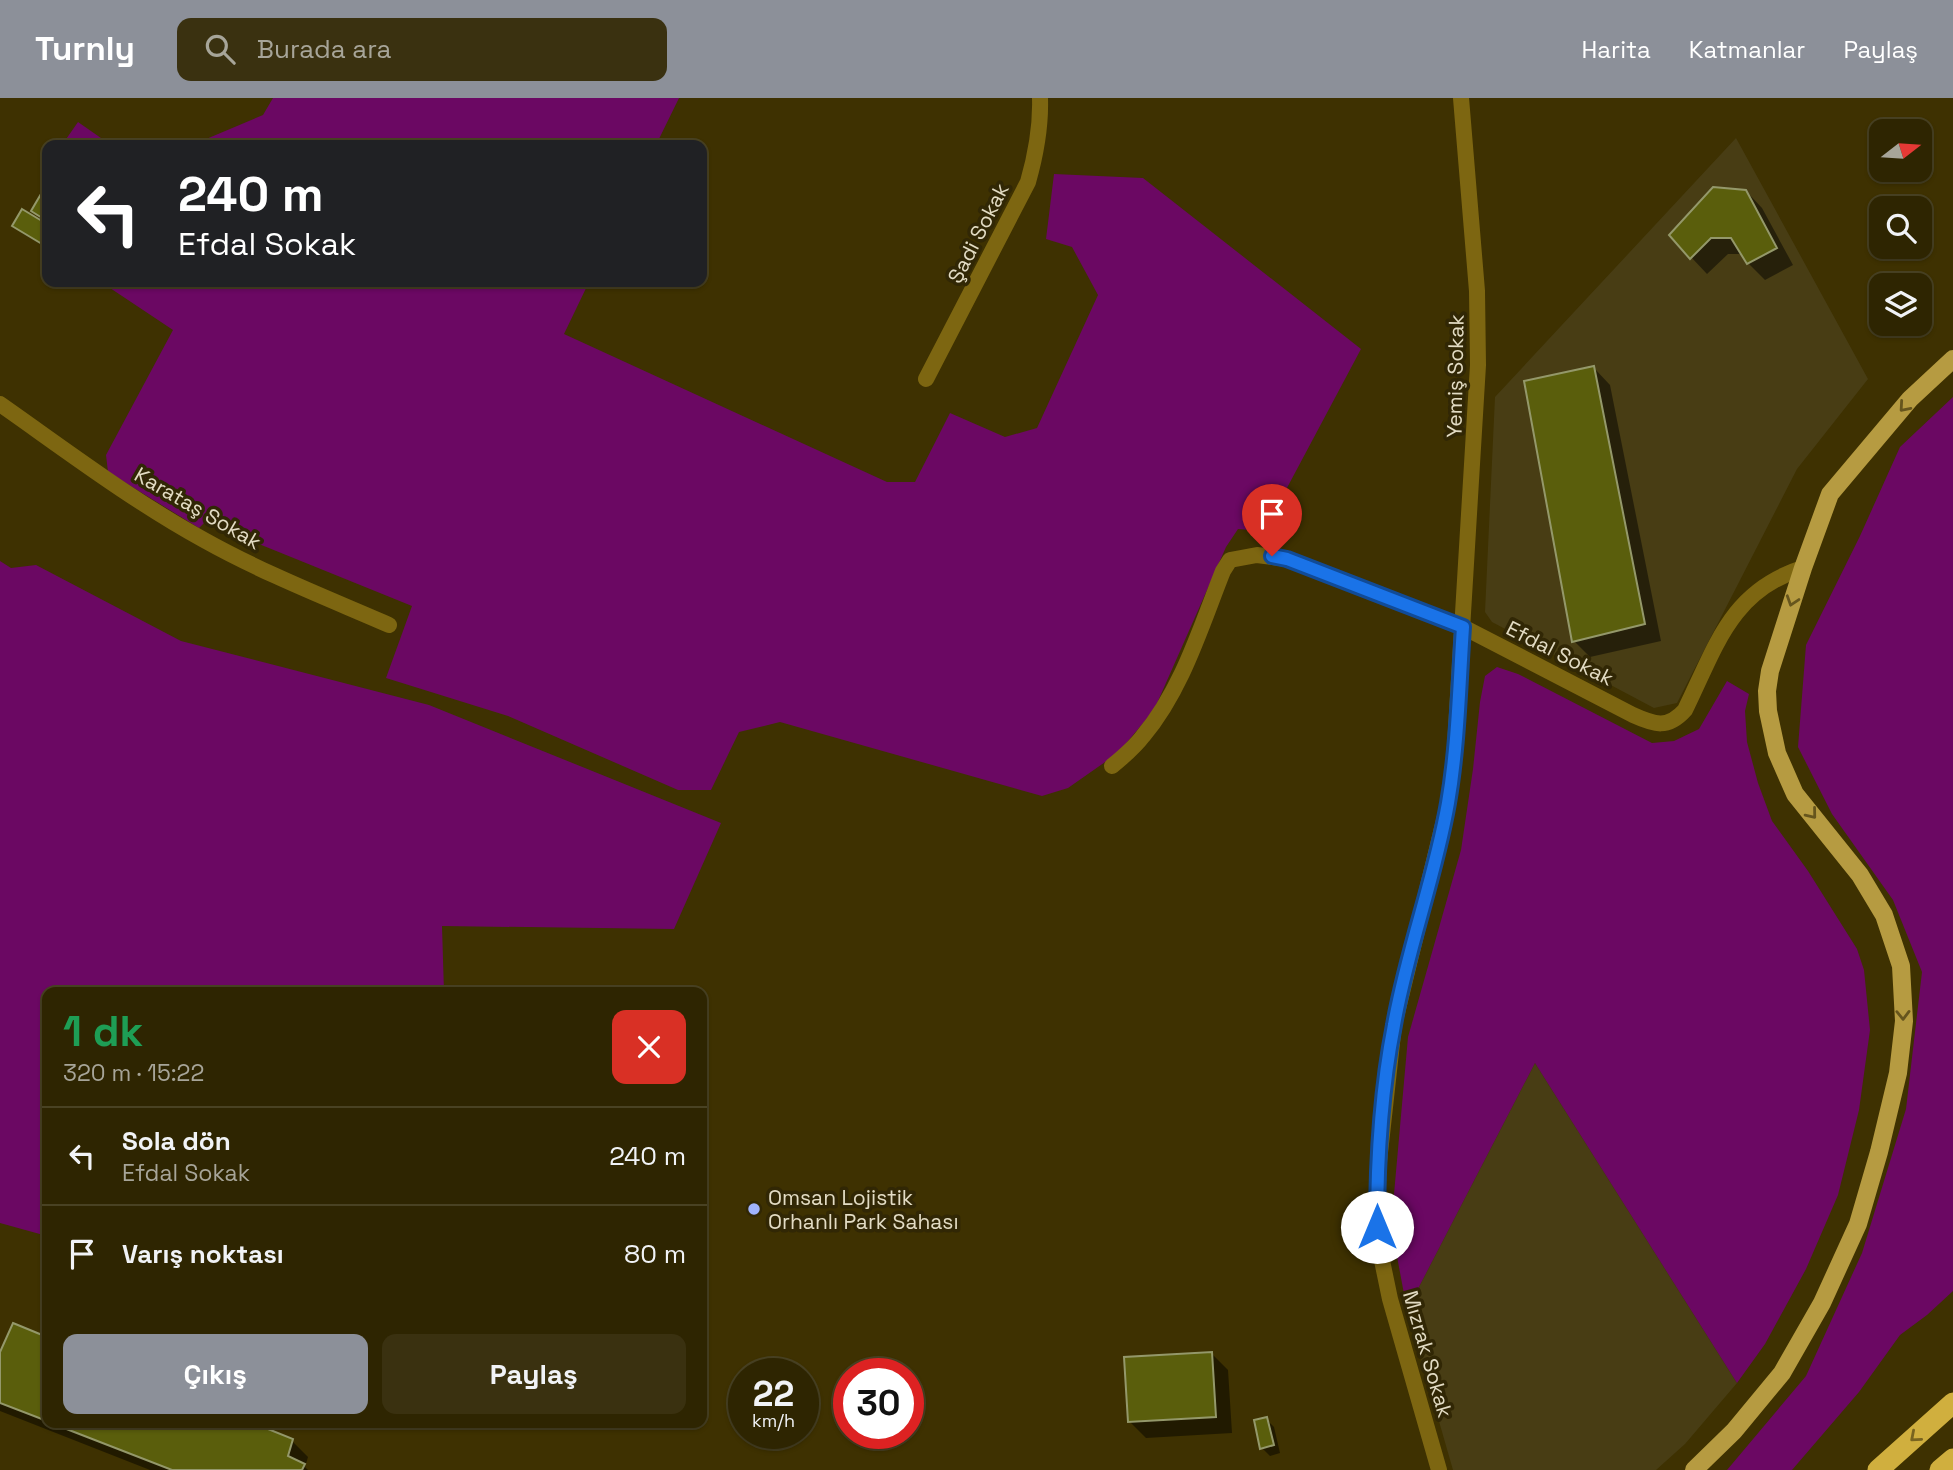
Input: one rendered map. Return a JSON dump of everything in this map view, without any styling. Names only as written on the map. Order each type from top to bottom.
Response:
[{"type":"highway","points":[[1878,1470],[1953,1404]]},
{"type":"highway","points":[[1940,1470],[1953,1459]]},
{"type":"main road","points":[[1694,1470],[1734,1431],[1782,1373],[1822,1303],[1857,1224],[1879,1153],[1898,1073],[1904,1021],[1901,966],[1884,915],[1860,875],[1795,794],[1777,753],[1768,711],[1770,671],[1830,494],[1910,399],[1953,359]]},
{"type":"street","name":"Şadi Sokak","points":[[926,379],[1028,182],[1040,131],[1040,98]]},
{"type":"street","name":"Yemiş Sokak","points":[[1461,98],[1477,291],[1478,365],[1463,627]]},
{"type":"street","name":"Karataş Sokak","points":[[0,404],[109,480],[203,540],[388,625]]},
{"type":"street","name":"Efdal Sokak","points":[[1112,766],[1145,735],[1170,693],[1230,560],[1257,555],[1287,559],[1463,627],[1633,715],[1650,722],[1663,723],[1676,720],[1685,710],[1727,626],[1743,603],[1769,582],[1803,568]]},
{"type":"street","name":"Mızrak Sokak","points":[[1440,1470],[1390,1298],[1377,1227],[1377,1180],[1394,1025],[1448,804],[1454,762],[1463,627]]},
{"type":"shaded area","points":[[273,98],[679,98],[658,140],[204,140],[263,115]]},
{"type":"shaded area","points":[[78,122],[104,140],[65,140]]},
{"type":"shaded area","points":[[1736,138],[1868,379],[1797,469],[1677,703],[1654,708],[1492,622],[1485,612],[1495,397]]},
{"type":"shaded area","points":[[1054,174],[1143,178],[1361,349],[1264,531],[1238,529],[1226,547],[1154,710],[1118,753],[1068,788],[1042,796],[780,722],[739,732],[711,790],[678,790],[508,716],[386,678],[412,606],[205,522],[199,528],[108,472],[106,455],[173,330],[108,287],[587,287],[564,334],[887,482],[915,482],[950,413],[1005,437],[1037,428],[1098,295],[1072,247],[1046,239]]},
{"type":"shaded area","points":[[1953,397],[1953,1291],[1900,1335],[1859,1392],[1792,1470],[1727,1470],[1806,1376],[1862,1253],[1906,1109],[1922,972],[1893,900],[1832,814],[1798,747],[1806,645],[1900,447]]},
{"type":"shaded area","points":[[0,561],[11,568],[36,565],[181,641],[429,705],[721,823],[674,929],[442,926],[444,987],[42,987],[42,1235],[0,1223]]},
{"type":"shaded area","points":[[1497,667],[1518,674],[1652,743],[1674,741],[1699,729],[1727,681],[1749,694],[1745,711],[1747,742],[1772,821],[1808,871],[1857,949],[1864,970],[1870,1030],[1859,1110],[1838,1195],[1806,1269],[1765,1344],[1737,1383],[1535,1063],[1407,1310],[1396,1251],[1394,1194],[1408,1037],[1461,850],[1485,676]]},
{"type":"shaded area","points":[[1535,1063],[1737,1383],[1685,1444],[1656,1470],[1453,1470],[1407,1310]]},
{"type":"building","points":[[1713,187],[1746,190],[1777,248],[1747,264],[1731,238],[1711,238],[1690,259],[1669,235]]},
{"type":"building","points":[[41,194],[42,218],[31,211]]},
{"type":"building","points":[[22,209],[42,221],[42,244],[12,226]]},
{"type":"building","points":[[1594,366],[1645,624],[1572,642],[1524,381]]},
{"type":"building","points":[[13,1323],[42,1335],[42,1419],[0,1403],[0,1352]]},
{"type":"building","points":[[1212,1352],[1216,1417],[1128,1422],[1124,1357]]},
{"type":"building","points":[[1267,1417],[1274,1445],[1260,1449],[1254,1420]]},
{"type":"building","points":[[64,1428],[266,1428],[293,1439],[288,1456],[305,1464],[302,1470],[172,1470]]},
{"type":"place","name":"Omsan Lojistik Orhanlı Park Sahası","points":[[754,1209]]},
{"type":"route","points":[[1272,556],[1287,559],[1463,627],[1454,762],[1448,804],[1402,986],[1389,1054],[1377,1180],[1377,1227]]}]
